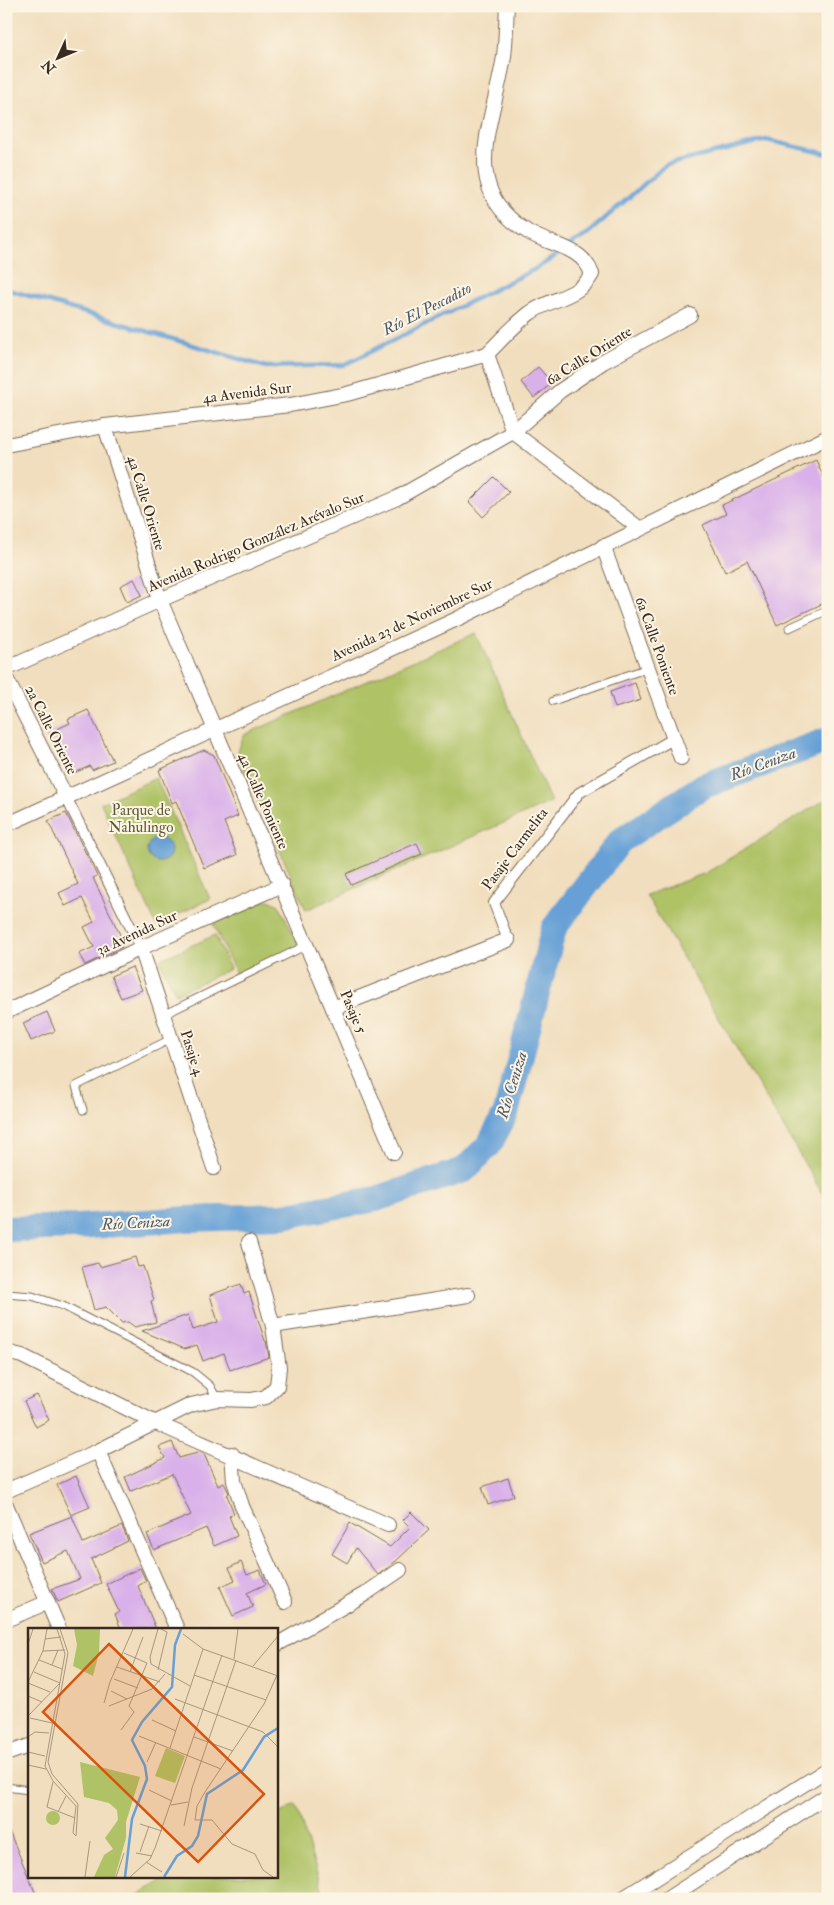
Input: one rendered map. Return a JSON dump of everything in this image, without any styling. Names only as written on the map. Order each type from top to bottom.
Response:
[{"type":"street","points":[[507,6],[504,56],[485,142],[484,171],[491,194],[509,219],[528,233],[580,255],[588,262],[592,274],[586,285],[530,313],[511,329],[487,354],[512,432],[639,528]]},
{"type":"street","name":"6a Calle Oriente","points":[[512,432],[560,392],[604,362],[690,316]]},
{"type":"street","name":"4a Avenida Sur","points":[[6,444],[105,426],[290,406],[347,394],[487,354]]},
{"type":"street","name":"4a Calle Oriente","points":[[105,426],[160,600],[214,729]]},
{"type":"street","name":"Avenida Rodrigo González Arévalo Sur","points":[[6,669],[160,600],[397,498],[512,432]]},
{"type":"street","name":"Avenida 23 de Noviembre Sur","points":[[6,825],[457,618],[828,437]]},
{"type":"street","name":"6a Calle Poniente","points":[[603,546],[680,758]]},
{"type":"street","name":"2a Calle Oriente","points":[[6,678],[66,797]]},
{"type":"street","name":"4a Calle Poniente","points":[[214,729],[282,885]]},
{"type":"street","name":"Pasaje Carmelita","points":[[333,1008],[508,940],[494,902],[572,800],[593,783],[673,739]]},
{"type":"street","points":[[66,797],[140,948]]},
{"type":"street","name":"Pasaje 5","points":[[282,885],[394,1152]]},
{"type":"street","name":"3a Avenida Sur","points":[[6,1012],[140,948],[282,885]]},
{"type":"street","name":"Pasaje 4","points":[[140,948],[214,1168]]},
{"type":"street","points":[[6,1491],[98,1451],[191,1405],[217,1399],[251,1400],[266,1397],[276,1386],[279,1368],[273,1326],[249,1242]]},
{"type":"street","points":[[273,1326],[468,1295]]},
{"type":"street","points":[[6,1352],[22,1356],[156,1423],[232,1454],[388,1525]]},
{"type":"street","points":[[98,1451],[177,1628]]},
{"type":"street","points":[[232,1454],[234,1481],[242,1506],[285,1602]]},
{"type":"street","points":[[6,1505],[59,1628]]},
{"type":"street","points":[[278,1644],[365,1594],[400,1570]]},
{"type":"street","points":[[6,1620],[48,1602]]},
{"type":"street","points":[[6,1754],[28,1746]]},
{"type":"street","points":[[622,1899],[828,1769]]},
{"type":"street","points":[[667,1899],[828,1795]]},
{"type":"lane","points":[[789,628],[828,610]]},
{"type":"lane","points":[[553,701],[648,668]]},
{"type":"lane","points":[[163,1015],[307,945]]},
{"type":"lane","points":[[83,1110],[76,1086],[171,1039]]},
{"type":"lane","points":[[6,1294],[32,1296],[63,1306],[193,1372],[210,1386],[217,1399]]},
{"type":"lane","points":[[6,1787],[28,1790]]},
{"type":"green space","points":[[476,633],[551,802],[306,910],[237,754],[244,735]]},
{"type":"green space","name":"Parque de Nahulingo","points":[[156,778],[210,899],[156,925],[101,803]]},
{"type":"green space","points":[[828,798],[828,1203],[646,895],[706,873]]},
{"type":"green space","points":[[269,900],[279,905],[299,945],[237,976],[213,924]]},
{"type":"green space","points":[[215,935],[230,969],[176,994],[159,960]]},
{"type":"green space","points":[[296,1805],[325,1899],[131,1899],[167,1878],[278,1878],[278,1815]]},
{"type":"water","points":[[154,838],[164,838],[171,845],[171,855],[164,862],[154,862],[147,855],[147,845]]},
{"type":"building","points":[[538,367],[552,383],[534,398],[521,382]]},
{"type":"building","points":[[816,460],[828,487],[828,601],[777,625],[747,561],[725,572],[703,525],[726,514],[722,505]]},
{"type":"building","points":[[494,477],[509,492],[483,517],[469,502]]},
{"type":"building","points":[[134,579],[142,595],[127,602],[120,586]]},
{"type":"building","points":[[635,683],[641,700],[615,708],[610,692]]},
{"type":"building","points":[[88,710],[113,761],[92,770],[90,766],[70,775],[49,733],[70,723],[68,719]]},
{"type":"building","points":[[204,750],[214,755],[238,816],[224,822],[237,855],[204,868],[176,801],[172,803],[159,770]]},
{"type":"building","points":[[66,813],[97,876],[93,878],[123,941],[122,947],[85,965],[79,954],[94,947],[84,927],[94,922],[82,898],[65,906],[59,893],[78,884],[48,821]]},
{"type":"building","points":[[417,843],[422,854],[351,885],[346,874]]},
{"type":"building","points":[[132,967],[142,990],[121,998],[111,976]]},
{"type":"building","points":[[47,1012],[55,1031],[31,1041],[23,1023]]},
{"type":"building","points":[[135,1257],[138,1267],[143,1266],[154,1300],[151,1301],[156,1322],[135,1327],[128,1322],[122,1323],[106,1307],[94,1310],[82,1267],[98,1263],[100,1267]]},
{"type":"building","points":[[241,1284],[244,1294],[249,1292],[266,1341],[269,1357],[230,1370],[224,1353],[203,1361],[197,1345],[185,1349],[142,1331],[188,1315],[193,1330],[218,1322],[210,1295]]},
{"type":"building","points":[[37,1395],[49,1420],[36,1427],[24,1401]]},
{"type":"building","points":[[172,1442],[179,1458],[201,1452],[204,1454],[218,1486],[224,1483],[229,1493],[227,1495],[234,1514],[229,1516],[237,1536],[214,1546],[206,1528],[154,1550],[147,1534],[191,1515],[172,1474],[131,1491],[125,1477],[165,1458],[159,1447]]},
{"type":"building","points":[[76,1476],[90,1507],[71,1515],[57,1485]]},
{"type":"building","points":[[508,1478],[514,1496],[488,1505],[482,1487]]},
{"type":"building","points":[[411,1512],[429,1530],[378,1575],[356,1548],[347,1563],[332,1554],[350,1523],[390,1547],[410,1527],[403,1520]]},
{"type":"building","points":[[72,1516],[83,1543],[122,1526],[128,1541],[91,1559],[101,1583],[58,1602],[52,1589],[80,1579],[68,1551],[42,1562],[29,1533]]},
{"type":"building","points":[[241,1562],[247,1575],[260,1570],[266,1584],[247,1593],[253,1607],[233,1616],[220,1587],[235,1580],[229,1568]]},
{"type":"building","points":[[140,1568],[146,1581],[138,1586],[156,1628],[121,1628],[115,1614],[119,1612],[106,1584]]},
{"type":"building","points":[[6,1824],[38,1899],[6,1899]]},
{"type":"waterway","name":"Río El Pescadito","points":[[569,246],[586,235],[666,165],[766,140],[828,154]]},
{"type":"waterway","name":"Río El Pescadito","points":[[6,289],[266,367],[344,365],[537,268],[563,251]]},
{"type":"waterway","name":"Río Ceniza","points":[[6,1229],[78,1227],[187,1219],[283,1216],[376,1199],[464,1170],[489,1145],[506,1113],[554,928],[620,841],[703,786],[828,740]]}]
